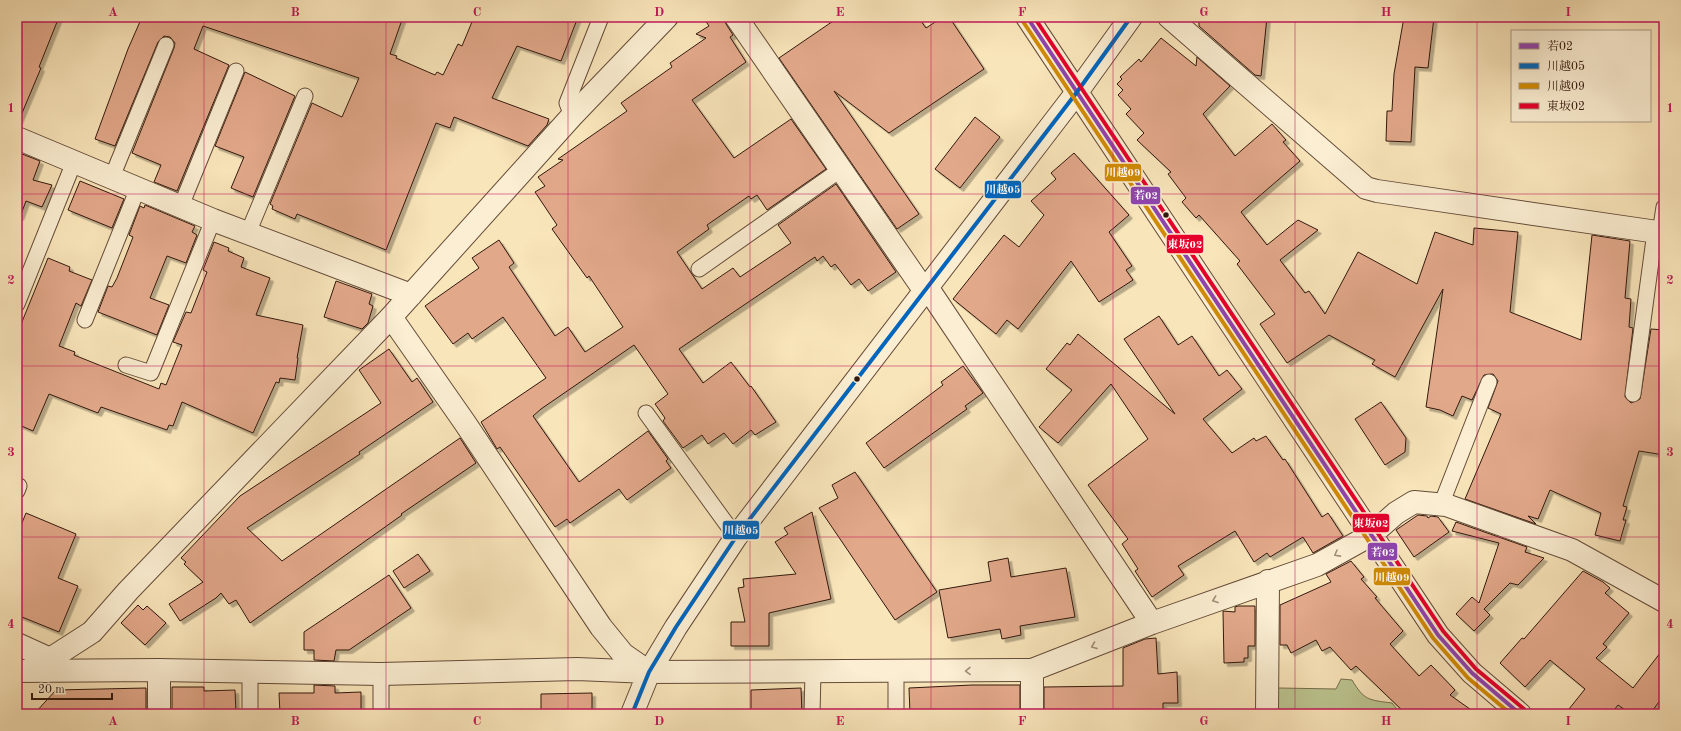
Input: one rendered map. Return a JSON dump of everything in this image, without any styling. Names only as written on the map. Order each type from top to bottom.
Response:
[{"type":"street","points":[[48,665],[92,632],[145,574],[391,317],[572,116],[667,17]]},
{"type":"street","points":[[736,17],[840,170],[925,288],[1152,623]]},
{"type":"street","points":[[1027,17],[1370,535],[1438,635],[1472,673],[1520,714]]},
{"type":"street","points":[[632,714],[649,672],[676,627],[736,537],[925,288],[1077,92],[1131,17]]},
{"type":"street","points":[[1169,17],[1366,188],[1377,191],[1660,233]]},
{"type":"street","points":[[17,138],[213,220],[411,295]]},
{"type":"street","points":[[391,317],[465,423],[601,627],[623,654],[649,672]]},
{"type":"street","points":[[17,671],[48,665],[159,670],[381,674],[577,669],[649,672],[1032,670],[1152,623],[1317,565],[1370,535],[1396,513],[1414,502],[1446,505],[1572,550],[1664,601]]},
{"type":"street","points":[[1267,714],[1268,581]]},
{"type":"street","points":[[17,644],[48,665]]},
{"type":"street","points":[[159,670],[159,714]]},
{"type":"street","points":[[1032,670],[1032,714]]},
{"type":"lane","points":[[572,116],[567,103],[601,17]]},
{"type":"lane","points":[[112,177],[166,45]]},
{"type":"lane","points":[[181,206],[236,71]]},
{"type":"lane","points":[[248,233],[305,96]]},
{"type":"lane","points":[[17,304],[74,162]]},
{"type":"lane","points":[[698,269],[840,170]]},
{"type":"lane","points":[[85,320],[138,188]]},
{"type":"lane","points":[[1634,394],[1664,207]]},
{"type":"lane","points":[[126,365],[151,373],[213,220]]},
{"type":"lane","points":[[1441,505],[1490,382]]},
{"type":"lane","points":[[646,413],[736,537]]},
{"type":"lane","points":[[896,671],[896,714]]},
{"type":"lane","points":[[250,672],[250,714]]},
{"type":"lane","points":[[812,714],[813,672]]},
{"type":"lane","points":[[381,674],[381,714]]},
{"type":"green space","points":[[1341,679],[1352,680],[1360,692],[1372,700],[1392,703],[1401,714],[1270,714],[1269,691],[1279,688],[1336,689]]},
{"type":"building","points":[[17,17],[59,17],[39,67],[41,68],[17,125]]},
{"type":"building","points":[[142,17],[403,17],[390,54],[435,75],[437,72],[443,75],[458,44],[462,46],[474,17],[578,17],[561,61],[517,46],[492,98],[549,119],[547,125],[528,146],[454,117],[450,128],[436,123],[386,250],[297,214],[295,219],[272,209],[273,206],[270,204],[312,103],[342,117],[359,78],[203,26],[194,49],[229,65],[177,191],[154,182],[161,165],[132,153],[174,48],[175,43],[170,37],[164,36],[158,42],[115,146],[95,139],[128,49]]},
{"type":"building","points":[[703,17],[724,17],[726,24],[733,35],[730,37],[746,62],[692,100],[734,158],[791,119],[826,169],[767,210],[757,195],[751,199],[749,196],[707,225],[709,229],[677,252],[702,289],[733,268],[740,277],[791,243],[778,225],[836,184],[896,272],[868,291],[859,279],[851,285],[835,264],[831,267],[823,256],[817,261],[815,257],[679,349],[703,383],[731,362],[750,387],[751,386],[776,422],[755,435],[751,430],[733,444],[724,433],[708,444],[702,435],[683,448],[663,421],[665,418],[655,404],[668,394],[634,345],[541,409],[533,416],[579,482],[648,431],[668,459],[666,461],[671,468],[627,500],[619,489],[570,523],[567,519],[555,527],[500,447],[497,449],[481,422],[546,378],[503,317],[472,339],[468,333],[453,344],[425,306],[479,268],[472,258],[499,240],[514,263],[509,267],[555,336],[568,327],[585,352],[623,327],[589,276],[587,278],[552,229],[557,225],[535,192],[545,186],[538,177],[563,160],[558,159],[627,111],[621,103],[672,67],[670,63],[706,38],[696,34],[709,26]]},
{"type":"building","points":[[839,17],[918,17],[926,28],[943,17],[949,17],[984,69],[889,133],[834,91],[919,214],[897,229],[779,58]]},
{"type":"building","points":[[1199,17],[1267,17],[1261,76],[1255,75],[1199,26]]},
{"type":"building","points":[[1404,17],[1434,17],[1428,68],[1415,67],[1411,142],[1386,141],[1387,111],[1392,111],[1394,74]]},
{"type":"building","points":[[1161,38],[1196,66],[1197,57],[1230,86],[1203,114],[1235,156],[1272,124],[1286,140],[1283,142],[1300,161],[1241,212],[1267,245],[1298,220],[1318,230],[1280,260],[1305,293],[1309,291],[1325,314],[1358,252],[1417,284],[1435,232],[1473,245],[1474,228],[1518,232],[1510,312],[1581,340],[1592,235],[1630,241],[1625,298],[1631,299],[1629,327],[1633,328],[1625,397],[1631,403],[1640,399],[1651,329],[1664,330],[1664,455],[1639,451],[1623,506],[1627,507],[1623,520],[1626,520],[1620,541],[1595,535],[1601,513],[1550,490],[1538,519],[1528,516],[1536,524],[1465,499],[1501,414],[1488,408],[1498,381],[1493,374],[1484,375],[1472,400],[1462,396],[1453,416],[1440,410],[1426,407],[1443,289],[1395,377],[1372,364],[1375,360],[1329,335],[1287,363],[1260,324],[1275,314],[1237,264],[1240,261],[1199,215],[1196,218],[1182,202],[1186,198],[1168,174],[1171,172],[1137,140],[1144,133],[1126,114],[1131,109],[1118,95],[1123,90],[1117,84],[1122,79],[1120,77],[1139,59],[1141,62]]},
{"type":"building","points":[[245,72],[295,96],[253,197],[231,188],[244,157],[215,146]]},
{"type":"building","points":[[975,117],[1000,137],[960,188],[935,169]]},
{"type":"building","points":[[17,152],[40,161],[33,180],[52,185],[42,207],[26,201],[20,217],[17,216]]},
{"type":"building","points":[[1074,153],[1129,215],[1109,232],[1132,266],[1126,270],[1133,280],[1099,302],[1071,261],[1018,329],[1007,320],[996,334],[953,299],[1004,235],[1019,247],[1044,215],[1031,201],[1056,179],[1051,173]]},
{"type":"building","points":[[80,181],[124,199],[112,228],[68,210]]},
{"type":"building","points":[[145,205],[195,226],[192,232],[197,235],[186,263],[167,256],[150,298],[169,305],[157,335],[98,312],[108,286],[112,287],[117,278],[133,237],[129,235],[140,206],[144,208]]},
{"type":"building","points":[[214,242],[229,248],[228,251],[244,258],[241,267],[270,278],[256,315],[303,325],[295,380],[280,378],[279,383],[276,382],[253,433],[182,402],[173,426],[169,425],[167,430],[101,407],[98,413],[49,394],[33,431],[17,424],[17,334],[48,258],[70,267],[69,271],[92,280],[81,306],[76,303],[59,346],[75,352],[74,355],[159,389],[161,383],[166,385],[182,345],[173,342],[186,312],[191,313],[207,272],[203,270]]},
{"type":"building","points":[[336,281],[372,294],[369,304],[373,306],[368,323],[362,329],[324,317]]},
{"type":"building","points":[[1159,316],[1178,345],[1192,336],[1219,376],[1227,370],[1242,389],[1203,419],[1232,453],[1254,438],[1256,441],[1266,436],[1283,460],[1285,459],[1322,517],[1328,513],[1343,536],[1313,553],[1303,537],[1270,557],[1267,553],[1254,562],[1235,531],[1178,566],[1184,575],[1152,597],[1135,571],[1138,569],[1122,544],[1128,539],[1088,485],[1148,439],[1111,384],[1058,443],[1039,427],[1072,390],[1046,369],[1067,343],[1070,345],[1078,334],[1175,414],[1124,339]]},
{"type":"building","points":[[389,349],[412,382],[417,378],[433,402],[359,452],[360,454],[247,528],[282,561],[460,438],[476,463],[401,514],[402,515],[250,623],[236,600],[229,604],[221,593],[216,598],[180,621],[169,604],[203,582],[184,564],[186,562],[181,558],[240,496],[381,403],[359,370]]},
{"type":"building","points":[[963,366],[983,393],[965,406],[967,409],[884,468],[866,443],[943,385],[941,382]]},
{"type":"building","points":[[1381,402],[1406,438],[1405,452],[1385,465],[1355,419]]},
{"type":"building","points":[[855,472],[937,592],[895,620],[819,508],[838,498],[832,485]]},
{"type":"building","points":[[812,512],[831,599],[769,613],[769,646],[731,646],[731,622],[745,622],[738,588],[744,587],[743,579],[796,574],[775,542],[788,534],[784,528]]},
{"type":"building","points":[[26,513],[76,534],[58,578],[78,586],[59,632],[17,615],[17,535]]},
{"type":"building","points":[[1418,515],[1427,516],[1428,518],[1431,516],[1438,517],[1449,532],[1414,557],[1396,530]]},
{"type":"building","points":[[1456,522],[1527,547],[1525,552],[1544,558],[1518,585],[1510,583],[1484,609],[1490,615],[1474,631],[1456,614],[1472,597],[1479,603],[1499,543],[1452,531]]},
{"type":"building","points":[[418,554],[430,571],[404,588],[393,571]]},
{"type":"building","points":[[1008,558],[1011,577],[1066,568],[1075,617],[1020,626],[1021,635],[1002,639],[1000,629],[948,638],[939,590],[991,581],[988,562]]},
{"type":"building","points":[[1351,561],[1364,577],[1361,579],[1377,597],[1375,598],[1403,631],[1390,644],[1419,676],[1431,665],[1455,690],[1450,695],[1477,714],[1406,714],[1356,666],[1351,670],[1330,647],[1322,651],[1316,640],[1291,653],[1287,645],[1280,645],[1280,605],[1331,582],[1326,574]]},
{"type":"building","points":[[1583,571],[1603,582],[1610,588],[1605,593],[1629,613],[1603,644],[1607,647],[1596,658],[1633,688],[1664,648],[1664,695],[1650,714],[1631,714],[1618,705],[1611,714],[1565,714],[1585,689],[1550,660],[1525,687],[1500,663],[1522,638],[1524,639]]},
{"type":"building","points":[[389,575],[411,608],[349,650],[336,650],[334,661],[314,660],[314,650],[304,650],[304,632]]},
{"type":"building","points":[[138,605],[143,610],[147,606],[166,623],[145,645],[121,623]]},
{"type":"building","points":[[1255,606],[1255,646],[1248,646],[1248,658],[1244,658],[1244,662],[1224,663],[1223,611],[1235,612],[1235,607]]},
{"type":"building","points":[[1156,638],[1158,674],[1177,672],[1178,703],[1163,703],[1163,714],[1044,714],[1044,687],[1123,686],[1123,648],[1145,639]]},
{"type":"building","points":[[314,685],[335,686],[335,693],[361,692],[361,714],[280,714],[279,693],[314,693]]},
{"type":"building","points":[[972,685],[1020,685],[1020,714],[910,714],[909,688]]},
{"type":"building","points":[[172,687],[204,687],[204,691],[235,690],[236,714],[172,714]]},
{"type":"building","points":[[146,688],[146,714],[34,714],[56,690]]},
{"type":"building","points":[[801,688],[802,714],[751,714],[751,690]]},
{"type":"building","points":[[592,693],[592,714],[541,714],[541,694]]},
{"type":"transit line","name":"若02","points":[[1027,17],[1438,635],[1472,673],[1520,714]]},
{"type":"transit line","name":"東坂02","points":[[1034,17],[1443,631],[1476,669],[1524,709]]},
{"type":"transit line","name":"川越05","points":[[632,714],[649,672],[676,627],[736,537],[1077,92],[1131,17]]},
{"type":"transit line","name":"川越09","points":[[1022,20],[1433,638],[1468,678],[1511,714]]}]
